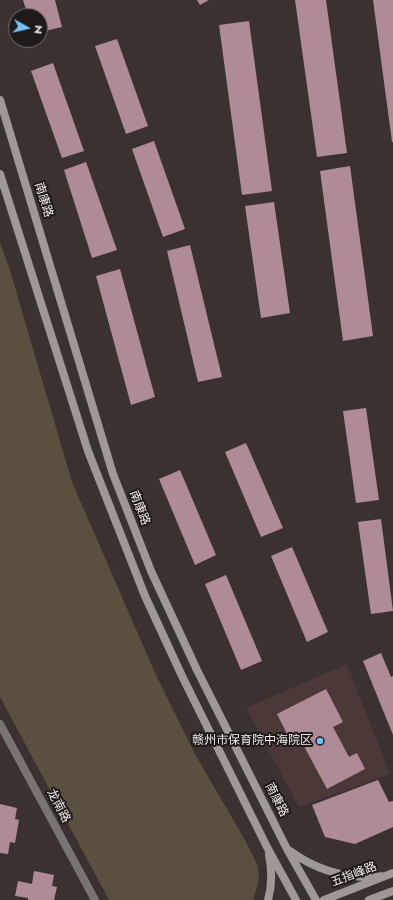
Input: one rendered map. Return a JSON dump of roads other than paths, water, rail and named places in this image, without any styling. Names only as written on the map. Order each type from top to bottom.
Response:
[{"type":"main road","name":"南康路","points":[[0,100],[113,474],[151,571],[197,670],[287,849],[316,900]]},
{"type":"main road","points":[[0,174],[88,451],[142,589],[179,670],[268,849],[296,900]]},
{"type":"main road","points":[[268,849],[272,872],[268,900]]},
{"type":"main road","points":[[287,849],[310,863],[335,873],[360,877],[389,875]]},
{"type":"main road","name":"五指峰路","points":[[324,900],[389,875]]},
{"type":"main road","points":[[369,900],[391,892]]},
{"type":"main road","points":[[381,900],[391,892]]},
{"type":"street","name":"龙南路","points":[[0,724],[94,900]]},
{"type":"place","name":"赣州市保育院中海院区","points":[[320,741]]}]
